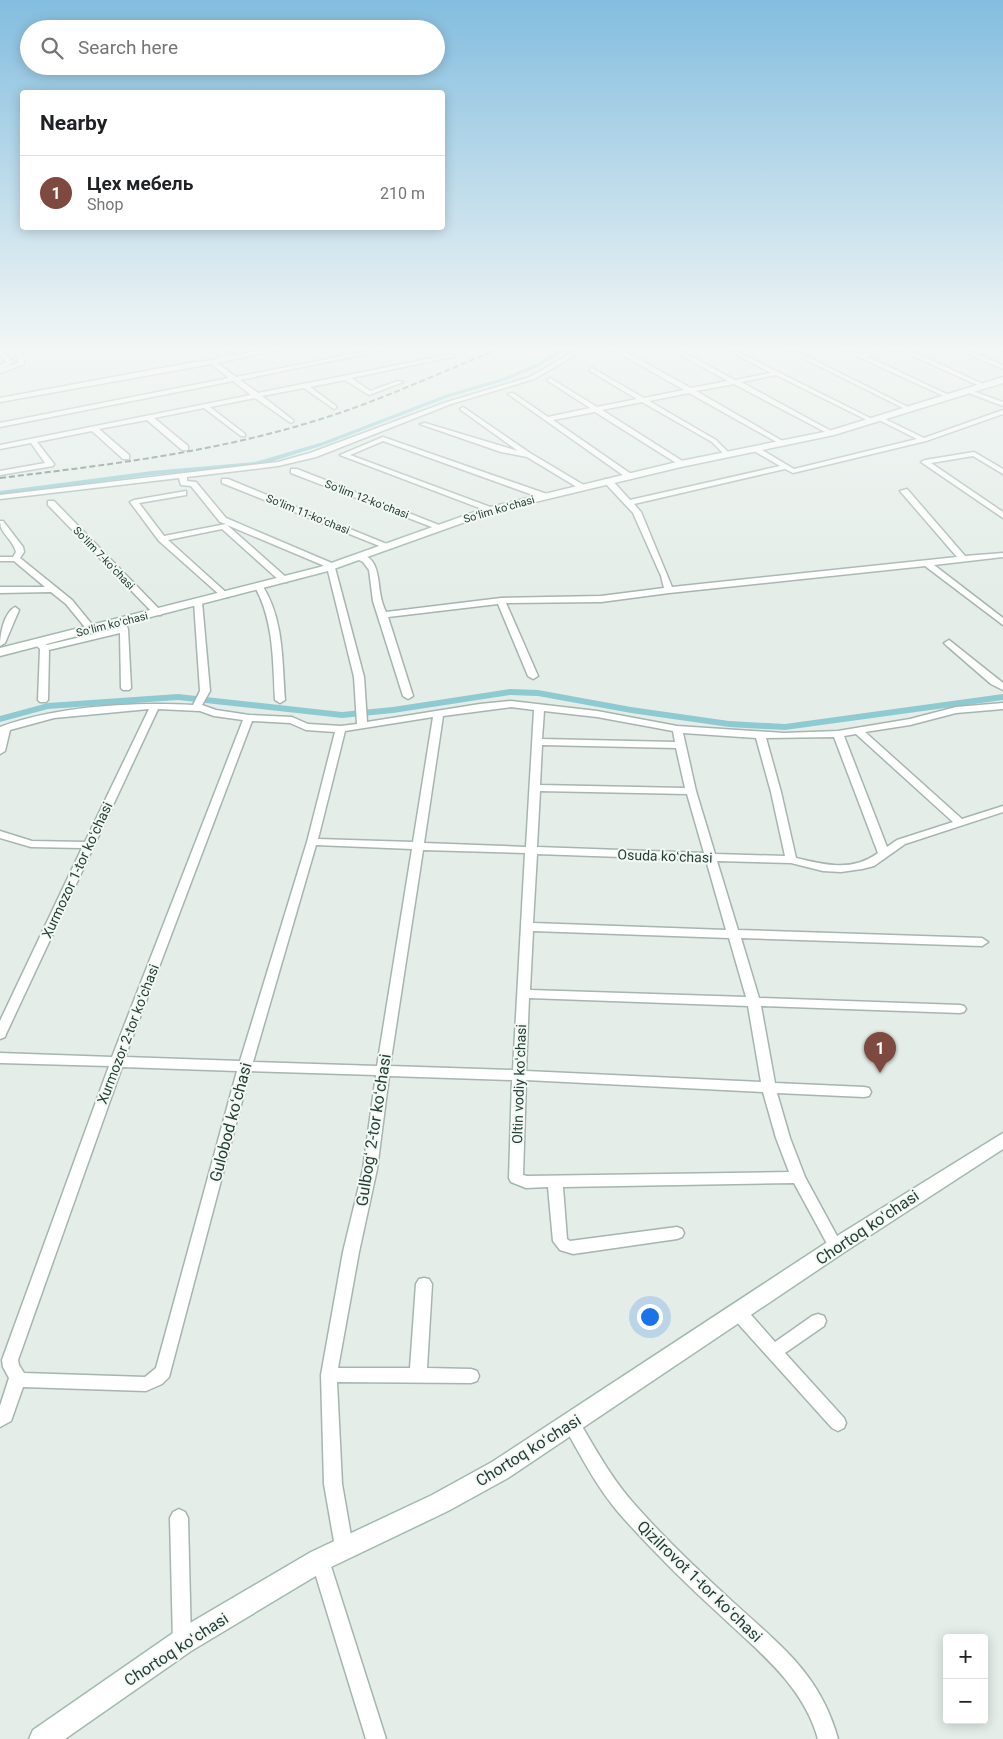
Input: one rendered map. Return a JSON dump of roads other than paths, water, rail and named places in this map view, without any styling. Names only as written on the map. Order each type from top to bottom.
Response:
[{"type":"street","points":[[0,447],[87,429]]},
{"type":"street","points":[[94,429],[126,458]]},
{"type":"street","points":[[163,429],[185,448]]},
{"type":"street","points":[[235,429],[243,435]]},
{"type":"street","points":[[0,497],[263,467],[313,455],[381,429]]},
{"type":"street","points":[[439,429],[504,450],[529,455]]},
{"type":"street","points":[[493,429],[529,455],[583,487]]},
{"type":"street","points":[[562,429],[630,476]]},
{"type":"street","points":[[627,429],[681,464]]},
{"type":"street","points":[[693,429],[714,441],[727,454]]},
{"type":"street","points":[[758,429],[784,444]]},
{"type":"street","points":[[824,429],[831,433]]},
{"type":"street","name":"Soʻlim koʻchasi","points":[[0,652],[42,645],[91,629],[123,626],[158,613],[284,580],[390,547],[490,510],[681,464],[784,444],[845,429]]},
{"type":"street","points":[[899,429],[924,440]]},
{"type":"street","points":[[757,449],[793,471],[924,440],[955,429]]},
{"type":"street","points":[[490,510],[345,457],[345,454],[383,439],[544,496]]},
{"type":"street","points":[[0,473],[50,464],[32,440]]},
{"type":"street","points":[[1003,472],[974,454],[925,462],[1003,516]]},
{"type":"street","points":[[628,503],[785,467]]},
{"type":"street","name":"Soʻlim 12-koʻchasi","points":[[294,471],[440,528]]},
{"type":"street","points":[[183,477],[184,483],[193,484],[224,523],[284,580]]},
{"type":"street","name":"Soʻlim 11-koʻchasi","points":[[226,481],[390,547]]},
{"type":"street","points":[[608,481],[637,512],[669,590]]},
{"type":"street","points":[[904,491],[964,560]]},
{"type":"street","points":[[183,493],[134,502],[162,539],[225,595]]},
{"type":"street","name":"Soʻlim 7-koʻchasi","points":[[51,503],[158,613]]},
{"type":"street","points":[[0,523],[19,547],[20,552],[16,559]]},
{"type":"street","points":[[162,539],[224,523],[331,566],[359,677],[362,725]]},
{"type":"street","points":[[383,614],[501,601],[609,598],[1003,555]]},
{"type":"street","points":[[360,557],[368,561],[376,576],[376,598],[383,614],[408,696]]},
{"type":"street","points":[[990,557],[1003,566]]},
{"type":"street","points":[[0,559],[16,559],[69,602],[91,629]]},
{"type":"street","points":[[928,564],[1003,622]]},
{"type":"street","points":[[259,587],[266,597],[271,611],[280,700]]},
{"type":"street","points":[[0,590],[53,589]]},
{"type":"street","points":[[501,601],[533,676]]},
{"type":"street","points":[[198,602],[205,691],[198,704]]},
{"type":"street","points":[[0,643],[15,610]]},
{"type":"street","points":[[44,700],[42,645],[123,626],[126,688]]},
{"type":"street","points":[[949,643],[994,682],[1003,687]]},
{"type":"street","points":[[0,751],[3,729],[53,715],[198,704],[214,713],[249,718],[292,720],[306,727],[341,729],[498,705],[540,707],[598,714],[677,729],[760,735],[858,732],[956,710],[1003,706]]},
{"type":"street","name":"Xurmozor 1-tor koʻchasi","points":[[0,1034],[154,706]]},
{"type":"street","name":"Oltin vodiy koʻchasi","points":[[540,707],[523,994],[516,1178],[526,1182],[798,1177]]},
{"type":"street","name":"Gulbogʻ 2-tor koʻchasi","points":[[344,1547],[333,1484],[329,1375],[351,1252],[370,1170],[383,1071],[439,713]]},
{"type":"street","name":"Xurmozor 2-tor koʻchasi","points":[[6,1352],[249,718]]},
{"type":"street","name":"Gulobod koʻchasi","points":[[16,1380],[146,1384],[156,1380],[163,1372],[245,1066],[312,842],[341,729]]},
{"type":"street","points":[[677,729],[691,791],[754,1002],[769,1089],[783,1138],[798,1177],[836,1247]]},
{"type":"street","points":[[858,732],[961,823]]},
{"type":"street","points":[[838,734],[884,854]]},
{"type":"street","points":[[760,735],[776,792],[791,860]]},
{"type":"street","points":[[538,742],[681,745]]},
{"type":"street","points":[[535,788],[691,791]]},
{"type":"street","name":"Osuda koʻchasi","points":[[312,842],[791,860],[823,868],[852,868],[870,864],[901,842],[1003,809]]},
{"type":"street","points":[[0,834],[31,844],[88,845]]},
{"type":"street","points":[[527,927],[982,942]]},
{"type":"street","points":[[523,994],[960,1009]]},
{"type":"street","points":[[0,1058],[519,1076],[864,1092]]},
{"type":"street","name":"Chortoq koʻchasi","points":[[42,1739],[182,1642],[320,1560],[440,1503],[500,1470],[836,1247],[1003,1140]]},
{"type":"street","points":[[555,1181],[560,1240],[565,1246],[573,1248],[677,1233]]},
{"type":"street","points":[[418,1376],[424,1284]]},
{"type":"street","points":[[739,1313],[838,1423]]},
{"type":"street","points":[[774,1352],[818,1321]]},
{"type":"street","points":[[0,1419],[5,1416],[17,1374],[6,1352]]},
{"type":"street","points":[[329,1375],[471,1376]]},
{"type":"street","name":"Qizilrovot 1-tor koʻchasi","points":[[571,1423],[610,1489],[628,1511],[710,1594],[762,1641],[812,1697],[819,1711],[828,1739]]},
{"type":"street","points":[[179,1518],[182,1642]]},
{"type":"street","points":[[320,1560],[376,1739]]},
{"type":"waterway","points":[[0,493],[152,473],[255,464],[325,443],[361,429]]},
{"type":"waterway","points":[[0,719],[48,706],[178,697],[342,715],[393,710],[510,692],[538,693],[631,710],[729,724],[785,727],[1003,697]]},
{"type":"railway","points":[[0,478],[162,456],[202,449],[285,429]]},
{"type":"place","name":"Цех мебель","points":[[880,1073]]}]
